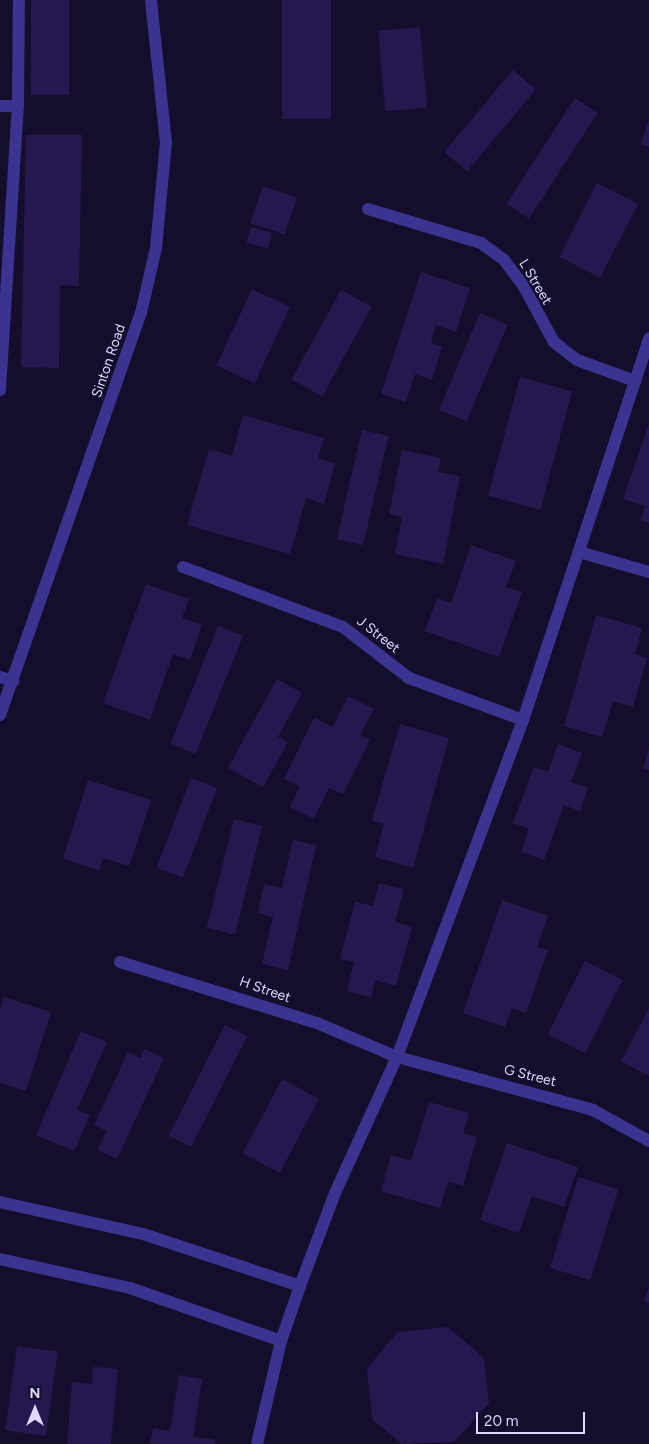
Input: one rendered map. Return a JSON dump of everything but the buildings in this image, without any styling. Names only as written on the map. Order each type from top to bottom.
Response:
[{"type":"street","points":[[0,390],[18,106],[19,0]]},
{"type":"street","name":"Sinton Road","points":[[0,716],[141,313],[156,248],[166,143],[151,0]]},
{"type":"street","points":[[0,106],[18,106]]},
{"type":"street","name":"L Street","points":[[368,209],[481,243],[504,260],[524,288],[554,342],[578,360],[635,381]]},
{"type":"street","points":[[258,1444],[281,1341],[300,1286],[335,1193],[397,1057],[523,720],[649,338]]},
{"type":"street","points":[[579,552],[649,572]]},
{"type":"street","name":"J Street","points":[[183,567],[342,627],[409,678],[523,720]]},
{"type":"street","points":[[0,677],[13,681]]},
{"type":"street","name":"H Street","points":[[120,962],[317,1023],[397,1057]]},
{"type":"street","name":"G Street","points":[[397,1057],[559,1099],[593,1110],[649,1141]]},
{"type":"street","points":[[0,1202],[143,1234],[300,1286]]},
{"type":"street","points":[[0,1259],[130,1288],[281,1341]]}]
